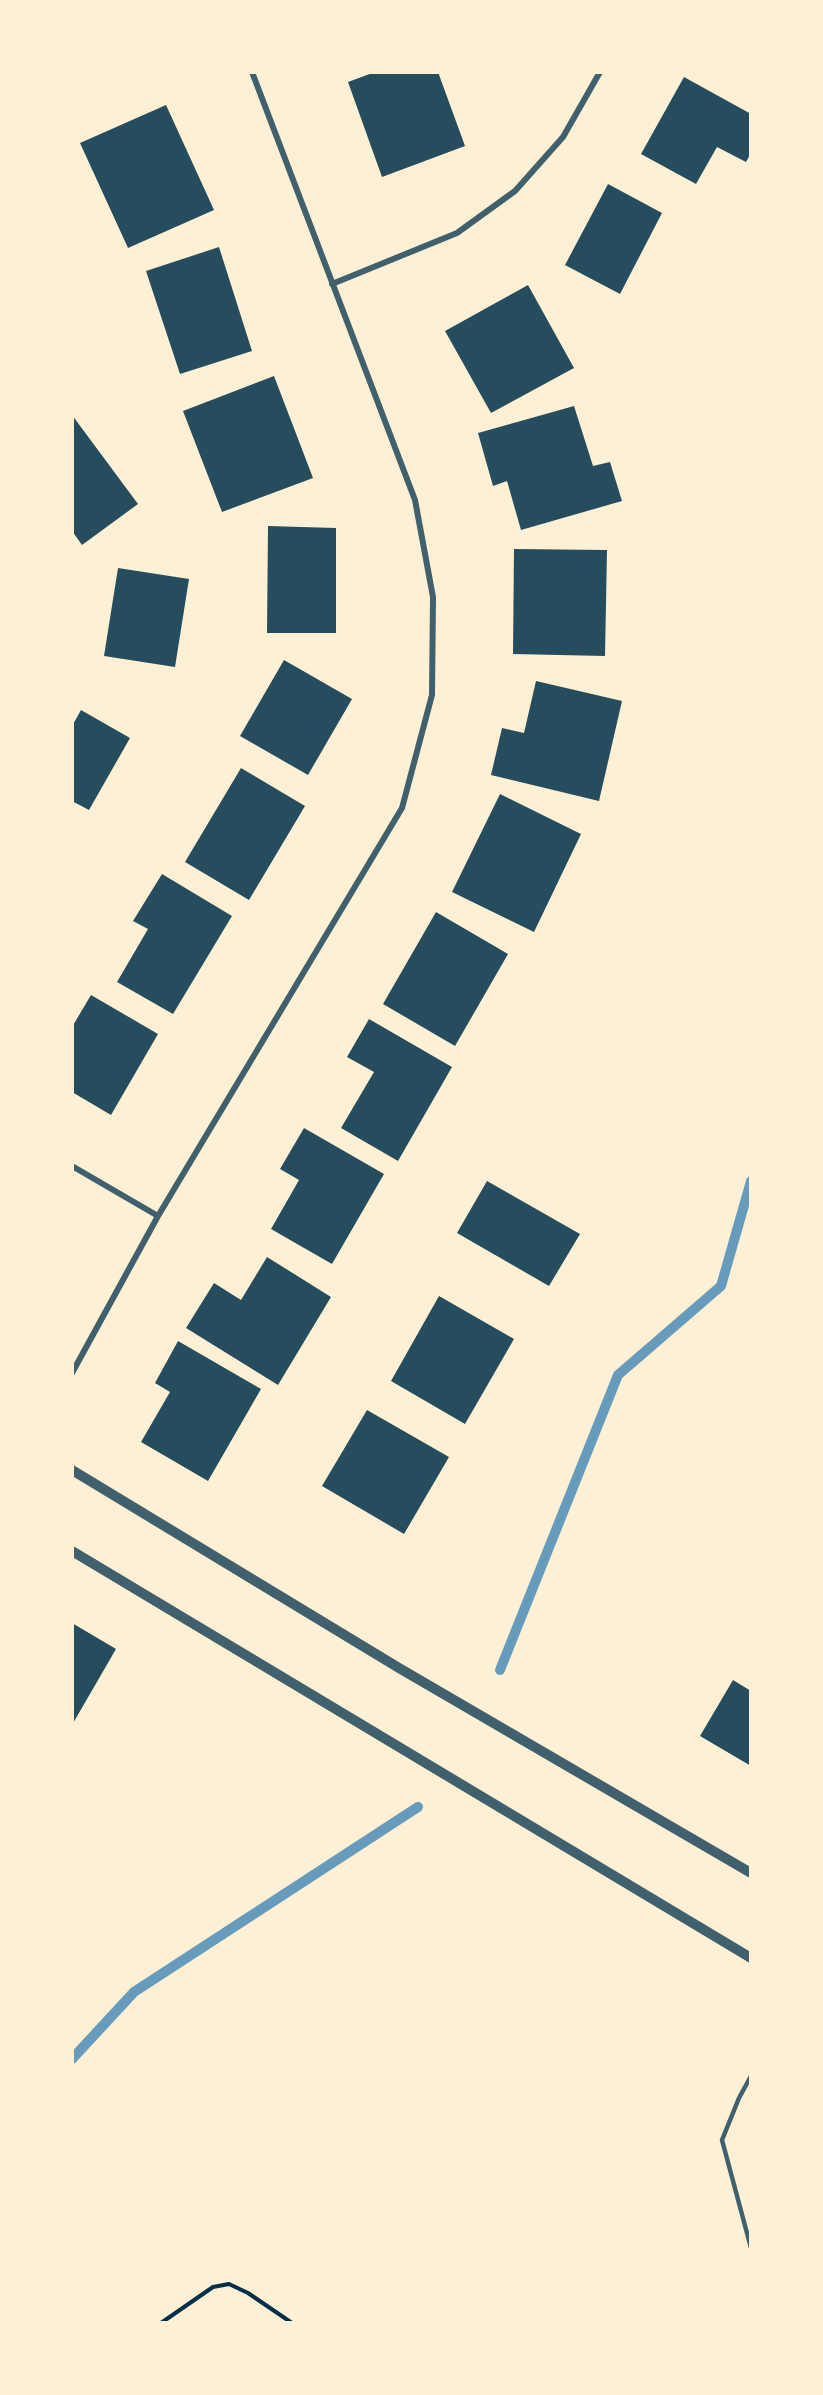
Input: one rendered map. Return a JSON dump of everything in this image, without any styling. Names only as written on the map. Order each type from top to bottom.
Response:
[{"type":"street","points":[[72,1372],[158,1216],[402,808],[432,695],[432,597],[415,500],[252,72]]},
{"type":"street","points":[[332,284],[458,233],[515,191],[563,137],[600,72]]},
{"type":"street","points":[[72,1166],[158,1216]]},
{"type":"street","points":[[72,1470],[399,1668],[751,1873]]},
{"type":"street","points":[[72,1551],[751,1958]]},
{"type":"lane","points":[[751,2076],[739,2098],[722,2140],[751,2248]]},
{"type":"path","points":[[161,2323],[213,2287],[229,2284],[248,2293],[292,2323]]},
{"type":"building","points":[[375,72],[438,72],[465,146],[382,177],[348,82]]},
{"type":"building","points":[[684,77],[751,114],[751,153],[746,162],[717,147],[696,184],[641,154]]},
{"type":"building","points":[[166,105],[214,210],[128,248],[80,143]]},
{"type":"building","points":[[608,184],[662,213],[620,294],[565,265]]},
{"type":"building","points":[[219,247],[252,351],[180,374],[146,271]]},
{"type":"building","points":[[528,285],[574,368],[491,413],[445,331]]},
{"type":"building","points":[[274,376],[313,478],[222,512],[183,411]]},
{"type":"building","points":[[574,406],[593,466],[610,462],[622,501],[521,530],[507,481],[493,486],[478,433]]},
{"type":"building","points":[[72,415],[138,504],[82,545],[72,531]]},
{"type":"building","points":[[268,526],[336,528],[336,633],[267,633]]},
{"type":"building","points":[[514,549],[607,550],[605,656],[513,654]]},
{"type":"building","points":[[118,568],[189,579],[175,667],[104,656]]},
{"type":"building","points":[[284,660],[352,699],[308,775],[240,736]]},
{"type":"building","points":[[536,681],[622,701],[599,801],[491,775],[502,728],[524,733]]},
{"type":"building","points":[[81,710],[130,738],[89,810],[72,801],[72,726]]},
{"type":"building","points":[[241,768],[305,806],[249,900],[185,862]]},
{"type":"building","points":[[500,794],[581,834],[534,932],[452,892]]},
{"type":"building","points":[[162,874],[232,916],[173,1014],[117,982],[148,929],[133,921]]},
{"type":"building","points":[[436,912],[508,954],[455,1046],[383,1004]]},
{"type":"building","points":[[91,995],[158,1034],[111,1115],[72,1092],[72,1027]]},
{"type":"building","points":[[369,1019],[452,1067],[398,1161],[341,1128],[374,1072],[347,1057]]},
{"type":"building","points":[[304,1128],[384,1174],[332,1264],[271,1229],[299,1180],[280,1169]]},
{"type":"building","points":[[487,1181],[580,1234],[549,1286],[457,1233]]},
{"type":"building","points":[[267,1257],[331,1297],[278,1385],[186,1328],[214,1283],[241,1300]]},
{"type":"building","points":[[439,1296],[514,1339],[465,1424],[391,1381]]},
{"type":"building","points":[[178,1341],[261,1389],[208,1481],[141,1442],[170,1392],[155,1383]]},
{"type":"building","points":[[367,1410],[449,1457],[404,1534],[322,1486]]},
{"type":"building","points":[[72,1623],[116,1649],[72,1725]]},
{"type":"building","points":[[733,1680],[751,1691],[751,1766],[700,1736]]},
{"type":"waterway","points":[[500,1670],[618,1375],[721,1286],[751,1181]]},
{"type":"waterway","points":[[72,2059],[134,1992],[418,1807]]}]
